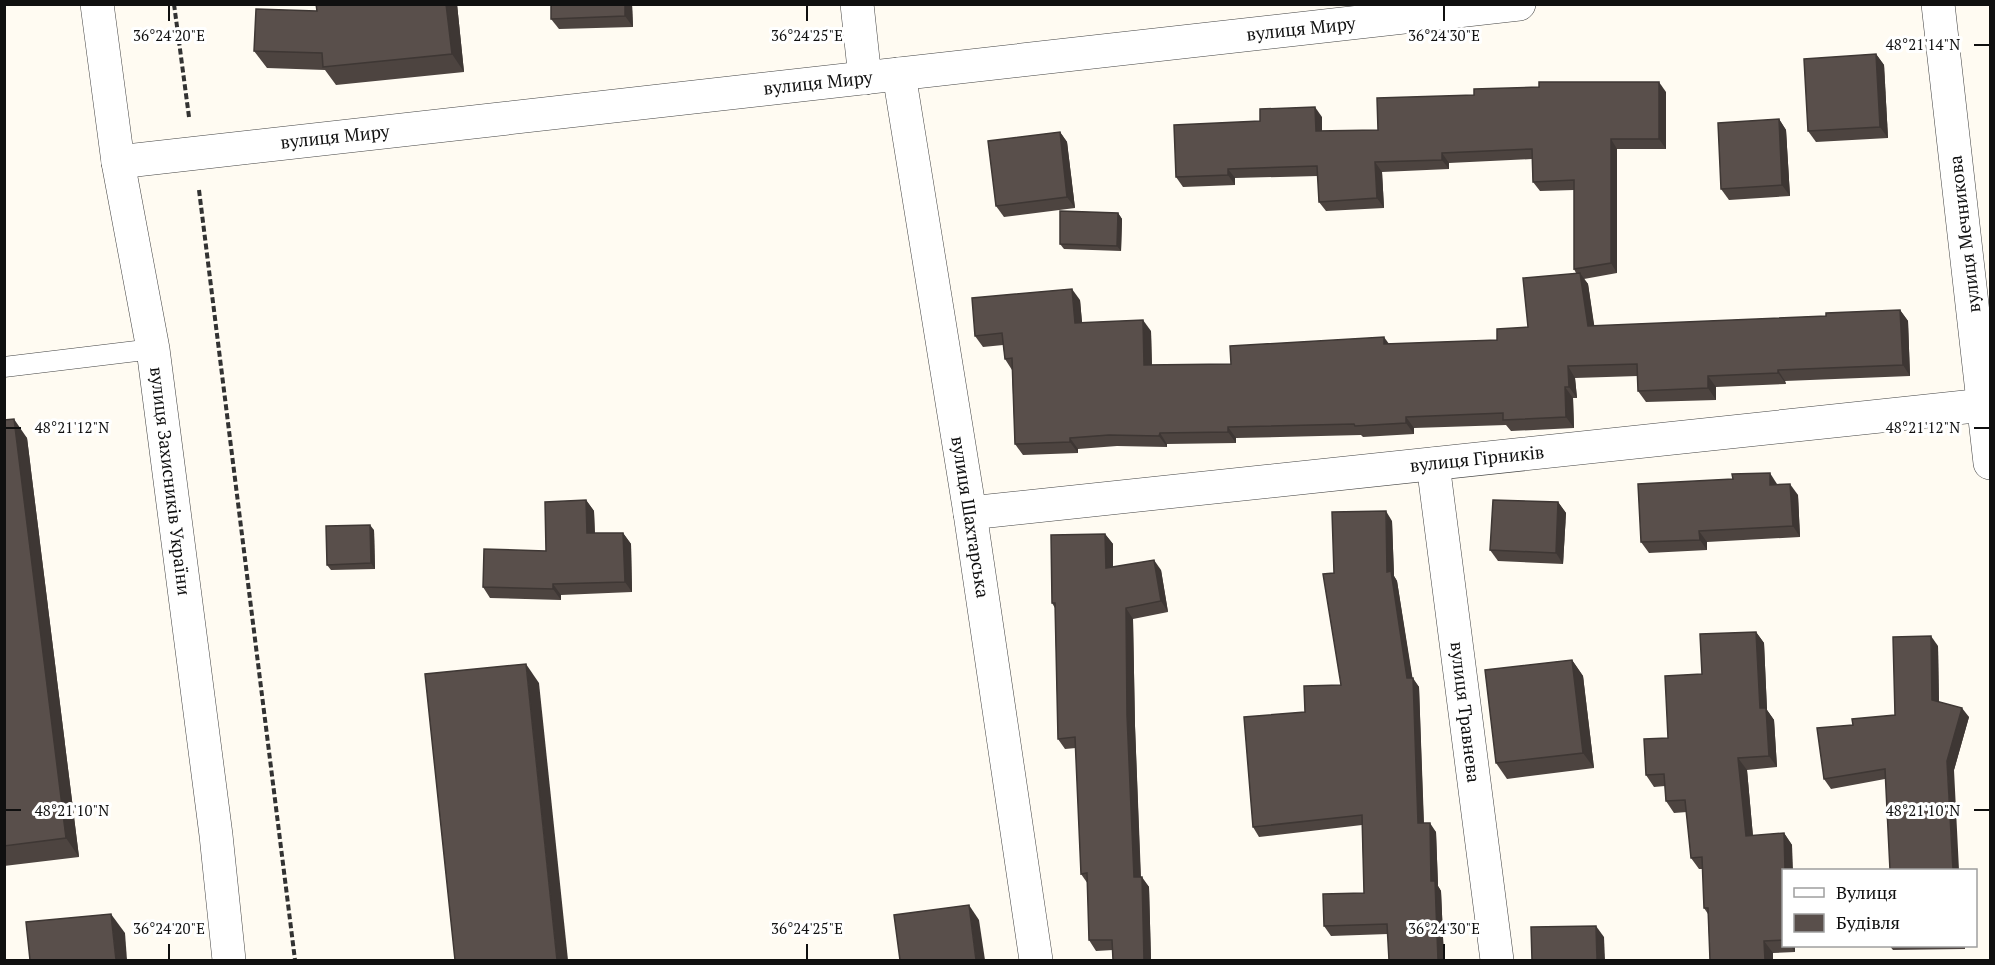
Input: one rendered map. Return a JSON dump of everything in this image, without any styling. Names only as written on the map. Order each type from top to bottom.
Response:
[{"type":"street","name":"вулиця Захисників України","points":[[97,4],[118,162],[153,349],[216,835],[229,960]]},
{"type":"street","points":[[857,4],[865,78]]},
{"type":"street","name":"вулиця Миру","points":[[118,162],[899,74],[1382,12],[1519,4]]},
{"type":"street","name":"вулиця Мечникова","points":[[1938,4],[1990,463]]},
{"type":"street","name":"вулиця Шахтарська","points":[[899,74],[970,513],[1036,960]]},
{"type":"street","name":"вулиця Гірників","points":[[970,513],[1984,405]]},
{"type":"street","name":"вулиця Травнева","points":[[1433,464],[1497,960]]},
{"type":"lane","points":[[4,367],[153,349]]},
{"type":"path","points":[[174,4],[295,960]]},
{"type":"building","points":[[316,4],[446,4],[452,54],[323,67],[322,53],[254,51],[256,9],[317,11]]},
{"type":"building","points":[[551,4],[625,4],[625,16],[551,19]]},
{"type":"building","points":[[1876,54],[1880,127],[1808,131],[1804,59]]},
{"type":"building","points":[[1539,82],[1659,82],[1659,139],[1611,139],[1611,263],[1574,269],[1574,180],[1533,182],[1532,149],[1442,153],[1442,160],[1375,162],[1377,198],[1319,202],[1317,166],[1228,169],[1228,175],[1176,177],[1174,125],[1260,121],[1260,109],[1315,107],[1316,131],[1378,130],[1377,98],[1474,95],[1474,89],[1539,87]]},
{"type":"building","points":[[1779,119],[1782,185],[1721,189],[1718,123]]},
{"type":"building","points":[[1060,132],[1067,197],[996,206],[988,141]]},
{"type":"building","points":[[1060,211],[1118,213],[1117,246],[1060,244]]},
{"type":"building","points":[[1580,273],[1588,326],[1826,316],[1826,313],[1900,310],[1903,365],[1778,370],[1778,373],[1708,376],[1708,388],[1638,391],[1637,364],[1568,366],[1569,387],[1565,387],[1566,417],[1503,420],[1503,413],[1406,417],[1406,423],[1355,426],[1354,424],[1228,427],[1228,432],[1160,433],[1159,436],[1109,435],[1070,438],[1070,442],[1015,444],[1012,358],[1005,359],[1002,333],[975,336],[972,298],[1072,289],[1075,323],[1143,320],[1144,365],[1231,364],[1230,346],[1384,337],[1384,344],[1497,340],[1497,329],[1528,327],[1523,278]]},
{"type":"building","points":[[14,419],[66,838],[4,846],[4,420]]},
{"type":"building","points":[[1770,473],[1770,485],[1790,484],[1793,526],[1699,531],[1700,540],[1641,542],[1638,484],[1733,479],[1732,474]]},
{"type":"building","points":[[586,500],[587,533],[623,533],[625,582],[553,584],[553,589],[483,587],[484,549],[546,551],[545,502]]},
{"type":"building","points":[[1493,500],[1558,502],[1556,553],[1490,550]]},
{"type":"building","points":[[1386,511],[1387,572],[1391,571],[1407,678],[1413,678],[1418,823],[1430,823],[1431,881],[1435,881],[1438,960],[1389,960],[1387,924],[1324,926],[1323,894],[1364,893],[1362,815],[1253,827],[1244,717],[1305,712],[1304,686],[1341,685],[1323,574],[1334,573],[1332,512]]},
{"type":"building","points":[[370,525],[371,563],[327,565],[326,526]]},
{"type":"building","points":[[1105,534],[1106,568],[1154,560],[1161,601],[1126,608],[1127,715],[1134,877],[1142,877],[1144,960],[1113,960],[1112,940],[1089,940],[1087,873],[1081,874],[1075,737],[1058,739],[1051,535]]},
{"type":"building","points":[[1756,632],[1760,708],[1766,708],[1769,756],[1738,758],[1746,836],[1784,833],[1782,940],[1764,941],[1765,960],[1710,960],[1708,908],[1704,908],[1702,857],[1691,858],[1685,800],[1666,801],[1664,774],[1646,775],[1644,739],[1668,738],[1665,676],[1702,674],[1700,634]]},
{"type":"building","points":[[1931,636],[1932,700],[1962,708],[1947,761],[1953,869],[1890,869],[1885,769],[1824,779],[1817,728],[1853,725],[1852,719],[1895,715],[1893,637]]},
{"type":"building","points":[[1572,660],[1583,753],[1496,763],[1485,670]]},
{"type":"building","points":[[526,664],[557,960],[455,960],[425,674]]},
{"type":"building","points":[[969,905],[976,960],[900,960],[894,915]]},
{"type":"building","points":[[111,914],[116,960],[30,960],[26,922]]},
{"type":"building","points":[[1596,926],[1597,960],[1532,960],[1531,927]]}]
